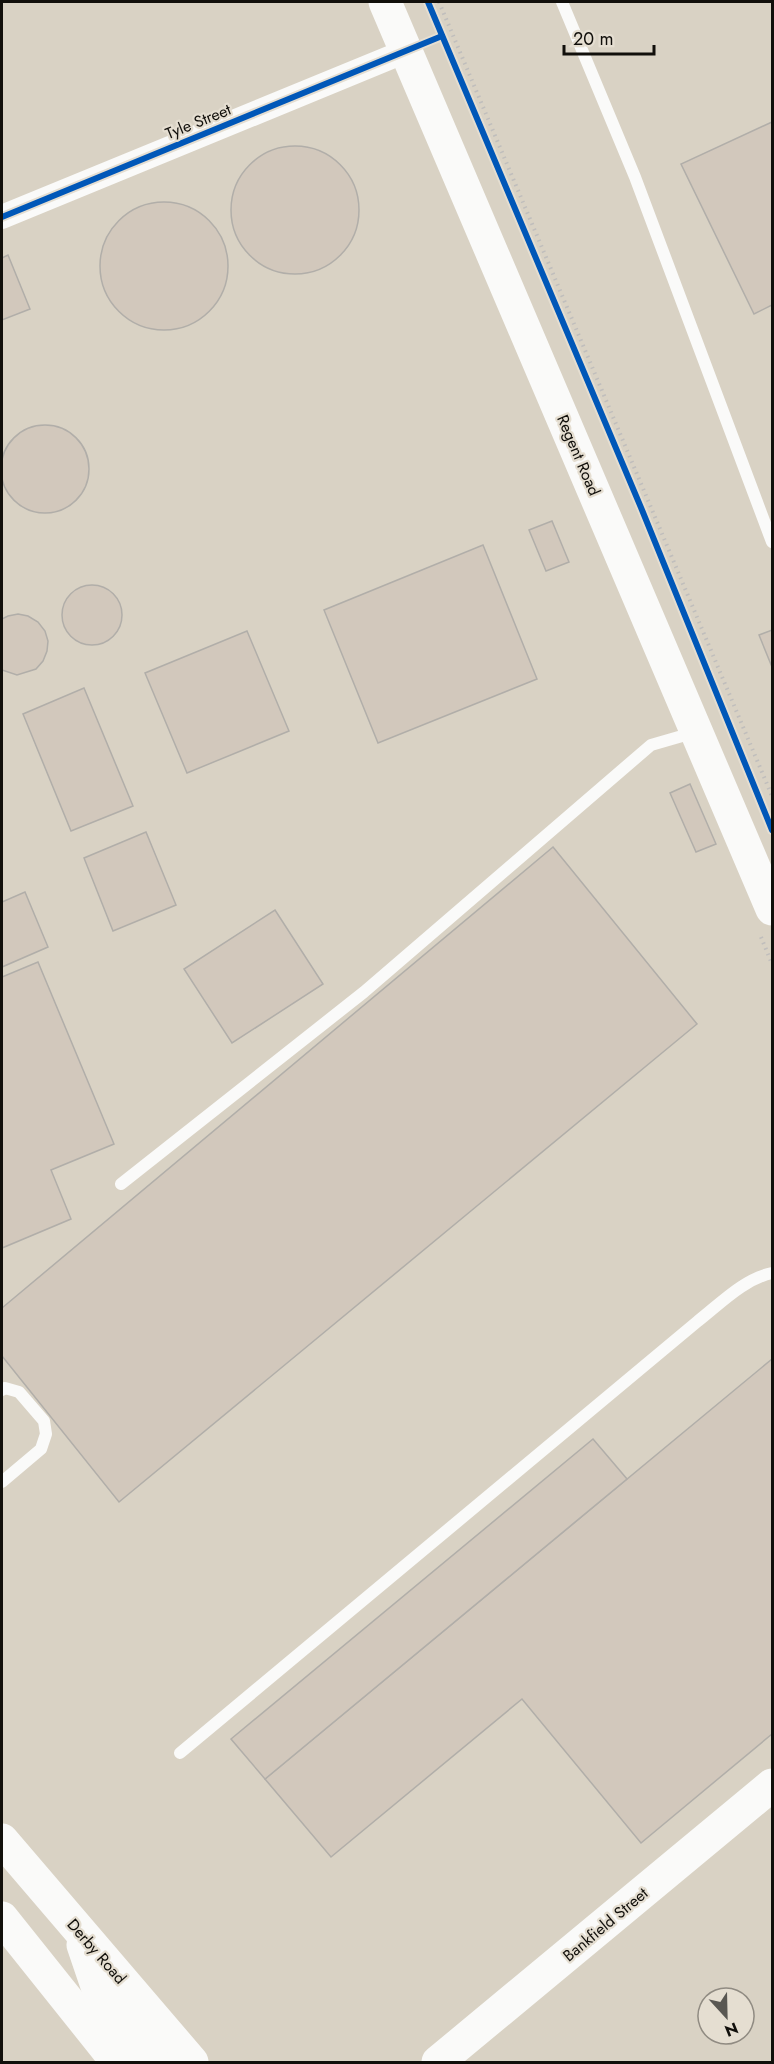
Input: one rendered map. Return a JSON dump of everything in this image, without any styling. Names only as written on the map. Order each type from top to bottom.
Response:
[{"type":"main road","name":"Regent Road","points":[[385,2],[772,909]]},
{"type":"main road","name":"Bankfield Street","points":[[438,2062],[772,1785]]},
{"type":"main road","name":"Derby Road","points":[[2,1840],[192,2062]]},
{"type":"main road","points":[[2,1918],[117,2062]]},
{"type":"main road","points":[[78,1929],[100,1995],[154,2062]]},
{"type":"street","name":"Tyle Street","points":[[2,217],[406,51]]},
{"type":"lane","points":[[562,2],[639,188],[772,542]]},
{"type":"lane","points":[[121,1184],[364,992],[651,745],[697,732]]},
{"type":"lane","points":[[180,1753],[698,1321],[740,1288],[762,1276],[772,1274]]},
{"type":"lane","points":[[2,1390],[5,1388],[19,1392],[44,1422],[46,1434],[41,1449],[2,1482]]},
{"type":"path","points":[[439,2],[772,796]]},
{"type":"shaded area","points":[[2,2],[772,2],[772,2062],[2,2062]]},
{"type":"building","points":[[772,122],[772,305],[754,314],[681,164]]},
{"type":"building","points":[[295,146],[320,151],[340,165],[354,185],[359,210],[354,235],[340,255],[320,269],[295,274],[270,269],[250,255],[236,235],[231,210],[236,185],[250,165],[270,151]]},
{"type":"building","points":[[164,202],[189,207],[209,221],[223,241],[228,266],[223,291],[209,311],[189,325],[164,330],[139,325],[119,311],[105,291],[100,266],[105,241],[119,221],[139,207]]},
{"type":"building","points":[[8,255],[30,309],[2,320],[2,258]]},
{"type":"building","points":[[45,425],[62,429],[76,438],[85,452],[89,469],[85,486],[76,500],[62,509],[45,513],[28,509],[14,500],[5,486],[1,469],[5,452],[14,438],[28,429]]},
{"type":"building","points":[[552,521],[569,562],[546,571],[529,530]]},
{"type":"building","points":[[483,545],[537,679],[378,743],[324,610]]},
{"type":"building","points":[[92,585],[113,594],[122,615],[113,636],[92,645],[71,636],[62,615],[71,594]]},
{"type":"building","points":[[18,614],[28,616],[38,622],[45,631],[48,641],[43,661],[36,669],[17,675],[2,670],[2,619]]},
{"type":"building","points":[[772,630],[772,667],[759,635]]},
{"type":"building","points":[[247,631],[289,731],[187,773],[145,673]]},
{"type":"building","points":[[84,688],[133,806],[71,831],[23,714]]},
{"type":"building","points":[[690,784],[716,844],[696,852],[670,793]]},
{"type":"building","points":[[146,832],[176,905],[113,931],[84,858]]},
{"type":"building","points":[[553,847],[697,1024],[119,1502],[2,1356],[2,1308]]},
{"type":"building","points":[[25,892],[48,947],[2,967],[2,902]]},
{"type":"building","points":[[275,910],[323,984],[232,1043],[184,969]]},
{"type":"building","points":[[38,962],[114,1144],[51,1170],[71,1219],[2,1248],[2,977]]},
{"type":"building","points":[[772,1359],[772,1734],[641,1843],[522,1699],[331,1857],[265,1779]]},
{"type":"building","points":[[593,1439],[627,1479],[265,1779],[231,1739]]},
{"type":"cycle path","points":[[428,2],[642,510],[772,830]]},
{"type":"cycle path","points":[[2,217],[442,36]]}]
